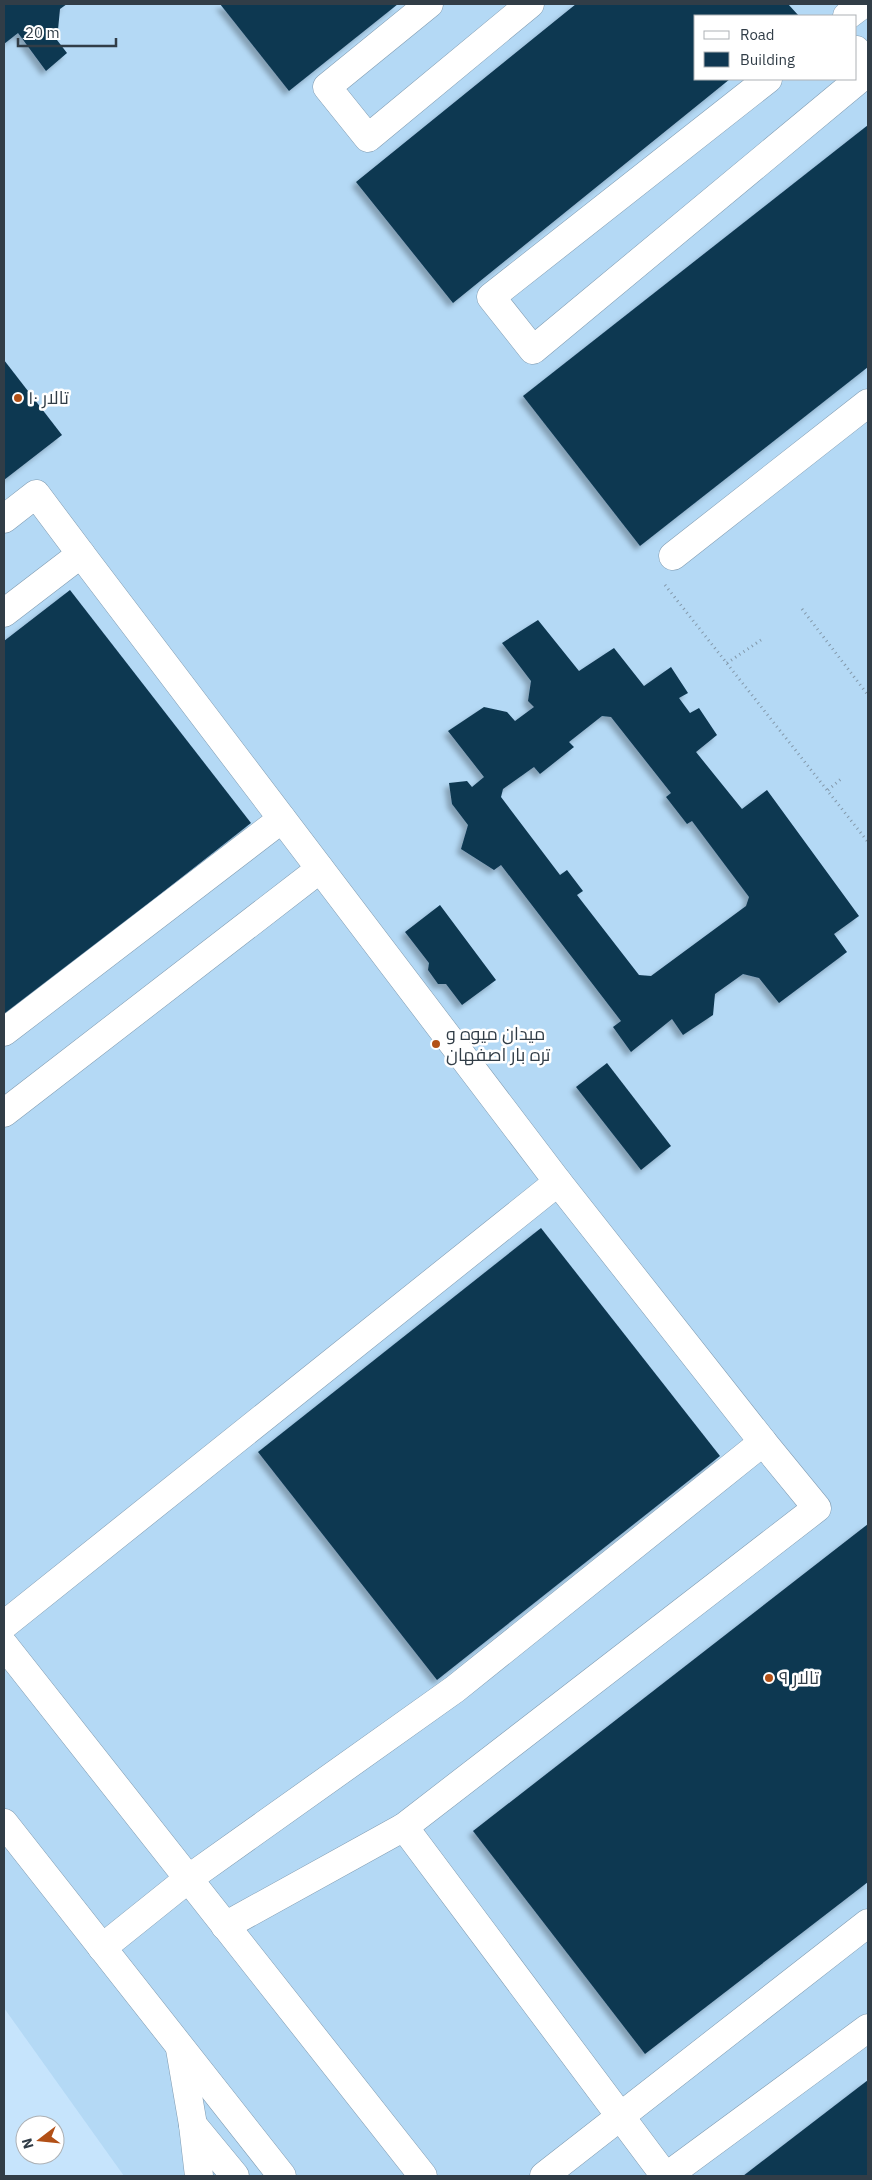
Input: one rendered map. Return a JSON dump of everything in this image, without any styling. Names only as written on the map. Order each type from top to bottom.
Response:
[{"type":"lane","points":[[430,4],[327,87],[368,138],[530,4]]},
{"type":"lane","points":[[848,15],[863,4]]},
{"type":"lane","points":[[857,51],[868,66]]},
{"type":"lane","points":[[767,80],[491,297],[533,350],[868,72]]},
{"type":"lane","points":[[673,556],[868,403]]},
{"type":"lane","points":[[4,519],[36,494],[558,1182],[817,1508],[404,1827],[225,1926]]},
{"type":"lane","points":[[4,613],[81,554]]},
{"type":"lane","points":[[4,1032],[282,819]]},
{"type":"lane","points":[[4,1112],[320,869]]},
{"type":"lane","points":[[4,1625],[558,1182]]},
{"type":"lane","points":[[102,1948],[188,1879],[455,1690],[763,1442]]},
{"type":"lane","points":[[4,1645],[423,2176]]},
{"type":"lane","points":[[4,1823],[282,2176]]},
{"type":"lane","points":[[404,1827],[666,2176],[868,2028]]},
{"type":"lane","points":[[544,2176],[868,1923]]},
{"type":"lane","points":[[179,2045],[193,2125],[198,2176]]},
{"type":"lane","points":[[193,2125],[235,2176]]},
{"type":"path","points":[[673,556],[655,571],[868,842]]},
{"type":"path","points":[[802,609],[868,695]]},
{"type":"path","points":[[727,663],[761,640]]},
{"type":"path","points":[[828,790],[842,778]]},
{"type":"shaded area","name":"میدان میوه و تره بار اصفهان","points":[[4,4],[868,4],[868,2176],[124,2176],[4,2008]]},
{"type":"building","points":[[4,4],[67,4],[60,9],[57,40],[67,53],[46,71],[18,33],[4,44]]},
{"type":"building","points":[[220,4],[398,4],[289,91]]},
{"type":"building","points":[[576,4],[788,4],[798,15],[694,15],[694,80],[729,80],[453,303],[356,182]]},
{"type":"building","points":[[868,125],[868,367],[640,546],[523,396]]},
{"type":"building","name":"تالار ۱۰","points":[[4,360],[62,435],[4,480]]},
{"type":"building","points":[[70,590],[251,823],[4,1017],[4,641]]},
{"type":"building","points":[[538,620],[579,671],[614,648],[644,686],[671,667],[688,693],[679,698],[690,713],[699,708],[717,735],[696,752],[742,809],[767,790],[859,916],[834,934],[847,952],[779,1003],[759,978],[743,974],[715,994],[713,1015],[683,1035],[672,1019],[631,1052],[613,1027],[621,1021],[501,865],[494,870],[461,849],[468,825],[452,804],[449,783],[467,781],[472,787],[484,777],[448,731],[484,707],[507,712],[515,721],[534,707],[528,701],[531,681],[502,643]],"holes":[[[602,716],[611,717],[671,793],[666,797],[687,824],[692,821],[749,897],[746,906],[651,976],[639,975],[577,895],[583,891],[567,870],[560,875],[501,797],[503,789],[534,767],[540,774],[574,747],[569,742]]]},
{"type":"building","points":[[440,905],[496,980],[462,1005],[446,984],[438,984],[428,970],[429,963],[405,932]]},
{"type":"building","points":[[607,1063],[671,1146],[641,1170],[576,1087]]},
{"type":"building","points":[[541,1228],[720,1456],[437,1680],[258,1452]]},
{"type":"building","name":"تالار ۹","points":[[868,1524],[868,1882],[645,2054],[473,1831]]},
{"type":"building","points":[[868,2080],[868,2176],[743,2176]]},
{"type":"place","name":"تالار ۱۰","points":[[18,398]]},
{"type":"place","name":"میدان میوه و تره بار اصفهان","points":[[436,1044]]},
{"type":"place","name":"تالار ۹","points":[[769,1678]]}]
